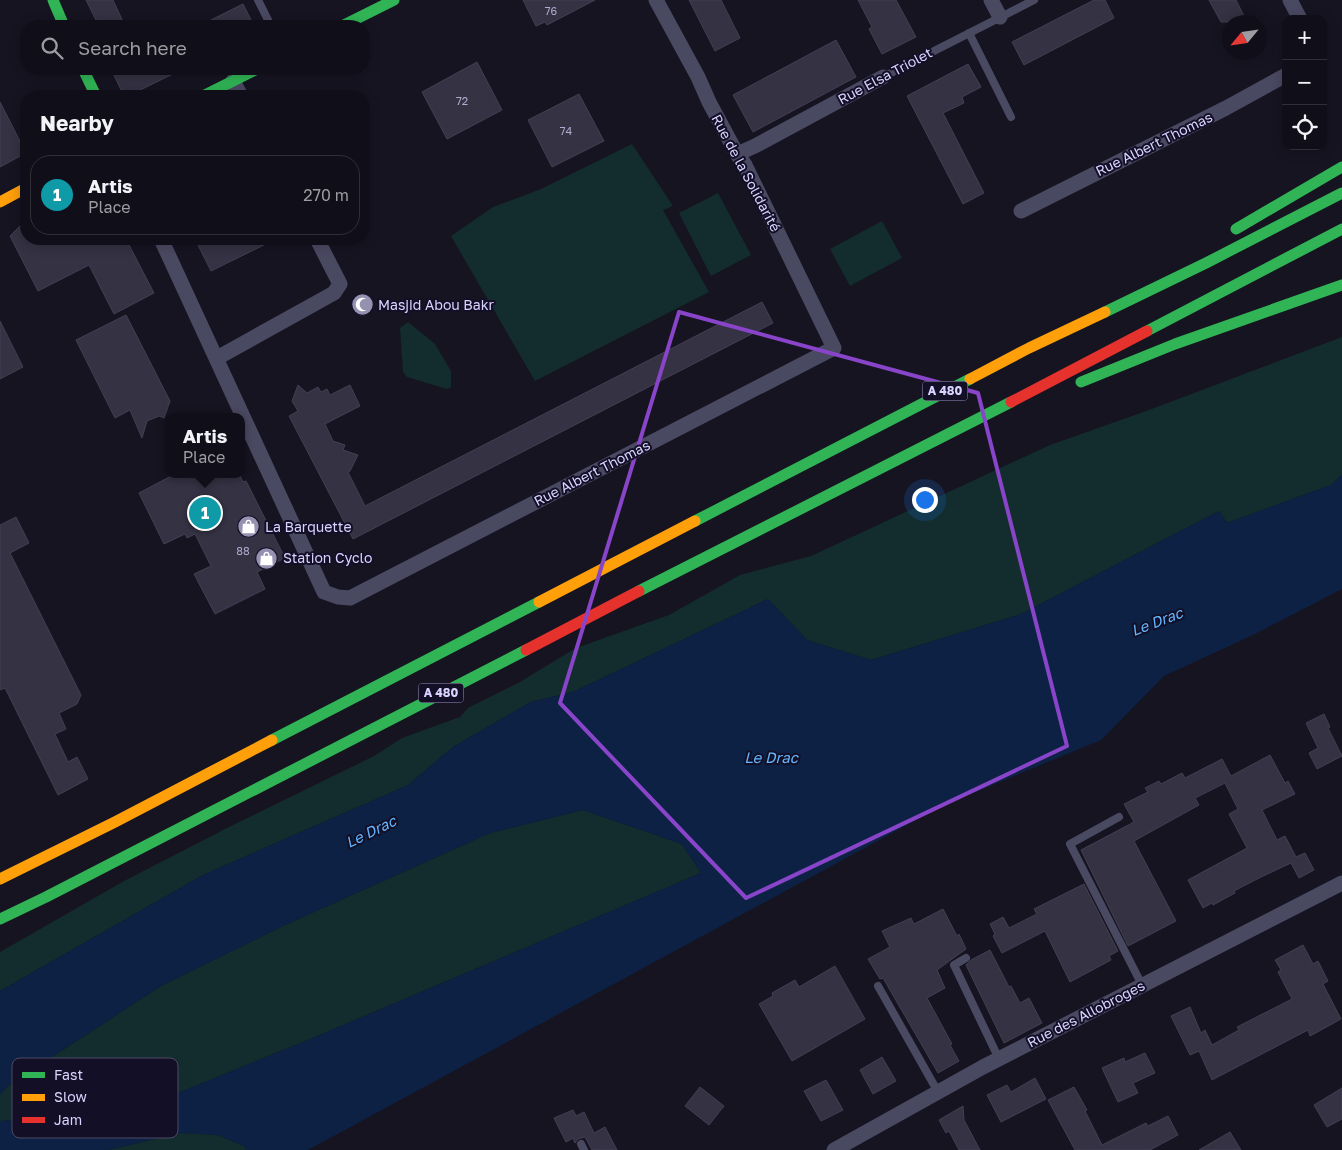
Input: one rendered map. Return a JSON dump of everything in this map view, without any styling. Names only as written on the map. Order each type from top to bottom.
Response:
[{"type":"main road","points":[[52,0],[61,20]]},
{"type":"main road","points":[[354,20],[394,0]]},
{"type":"main road","points":[[87,75],[93,90]]},
{"type":"main road","points":[[214,90],[245,75]]},
{"type":"main road","points":[[1206,263],[1222,239],[1342,167]]},
{"type":"main road","points":[[0,202],[20,191]]},
{"type":"main road","name":"A 480","points":[[0,879],[115,822],[1029,348],[1206,263],[1342,193]]},
{"type":"main road","name":"A 480","points":[[0,919],[934,442],[1342,229]]},
{"type":"main road","points":[[1073,386],[1175,344],[1342,285]]},
{"type":"main road","points":[[934,442],[1045,397]]},
{"type":"street","name":"Rue de la Solidarité","points":[[656,0],[698,77],[709,102],[745,164],[834,348]]},
{"type":"street","points":[[992,0],[1000,17]]},
{"type":"street","points":[[1290,0],[1298,15]]},
{"type":"street","name":"Rue Albert Thomas","points":[[1021,210],[1226,108],[1282,76]]},
{"type":"street","name":"Rue Elsa Triolet","points":[[738,154],[883,77]]},
{"type":"street","points":[[233,81],[238,90]]},
{"type":"street","points":[[164,245],[216,358],[334,293],[340,284],[320,245]]},
{"type":"street","name":"Rue Albert Thomas","points":[[245,421],[324,592],[338,597],[350,598],[834,348]]},
{"type":"street","name":"Rue Albert Thomas","points":[[216,358],[241,413]]},
{"type":"street","name":"Rue des Allobroges","points":[[834,1150],[999,1059],[1342,883]]},
{"type":"lane","points":[[258,0],[268,20]]},
{"type":"lane","name":"Rue Elsa Triolet","points":[[883,77],[1034,0]]},
{"type":"lane","points":[[969,33],[1011,117]]},
{"type":"lane","points":[[1119,817],[1070,844],[1142,985]]},
{"type":"lane","points":[[966,958],[954,966],[999,1059]]},
{"type":"lane","points":[[878,986],[938,1092]]},
{"type":"highlighted area","points":[[679,312],[978,393],[1067,746],[746,898],[560,703]]},
{"type":"green space","points":[[632,144],[673,206],[663,210],[709,292],[535,381],[451,236],[493,207],[541,189]]},
{"type":"green space","points":[[718,193],[751,255],[711,276],[679,213]]},
{"type":"green space","points":[[882,221],[902,258],[850,286],[830,249]]},
{"type":"green space","points":[[408,322],[435,344],[451,371],[451,387],[447,389],[407,377],[403,372],[400,328]]},
{"type":"green space","points":[[1342,337],[1342,474],[1331,485],[1227,523],[1219,511],[1021,614],[871,660],[807,640],[768,599],[573,692],[531,702],[453,747],[408,785],[203,875],[0,991],[0,952],[124,881],[374,756],[402,738],[460,717],[468,708],[518,683],[576,648],[669,615],[740,575],[811,556],[1050,445],[1149,410]]},
{"type":"green space","points":[[583,810],[682,844],[701,873],[308,1040],[178,1093],[178,1058],[50,1058],[161,986],[283,926],[490,833]]},
{"type":"green space","points":[[12,1083],[12,1120],[0,1121],[0,1095]]},
{"type":"green space","points":[[178,1134],[218,1135],[246,1147],[245,1150],[108,1150],[160,1138],[178,1138]]},
{"type":"water","name":"Le Drac","points":[[1342,474],[1342,589],[1253,635],[1164,676],[1101,740],[942,806],[308,1150],[245,1150],[246,1147],[218,1135],[178,1134],[178,1093],[308,1040],[701,873],[682,844],[583,810],[490,833],[283,926],[161,986],[50,1058],[12,1058],[12,1083],[0,1095],[0,991],[203,875],[408,785],[453,747],[531,702],[573,692],[768,599],[807,640],[871,660],[1021,614],[1219,511],[1227,523],[1331,485]]},
{"type":"water","name":"Le Drac","points":[[12,1120],[12,1138],[160,1138],[108,1150],[0,1150],[0,1121]]},
{"type":"building","points":[[86,0],[113,0],[122,20],[96,20]]},
{"type":"building","points":[[523,0],[595,0],[547,25],[545,22],[536,26]]},
{"type":"building","points":[[689,0],[721,0],[740,38],[715,51]]},
{"type":"building","points":[[858,0],[896,0],[916,37],[882,54],[869,29],[872,27]]},
{"type":"building","points":[[1094,0],[1105,0],[1114,18],[1024,65],[1012,42]]},
{"type":"building","points":[[1209,0],[1236,0],[1244,15],[1222,15],[1221,22]]},
{"type":"building","points":[[243,4],[251,20],[211,20]]},
{"type":"building","points":[[836,40],[856,77],[753,132],[733,95]]},
{"type":"building","points":[[477,62],[502,110],[447,139],[422,92]]},
{"type":"building","points":[[968,64],[981,87],[962,97],[964,103],[943,113],[984,193],[963,204],[907,96]]},
{"type":"building","points":[[114,75],[171,75],[140,90],[121,90]]},
{"type":"building","points":[[579,94],[604,141],[552,167],[528,120]]},
{"type":"building","points":[[0,102],[20,141],[20,156],[0,167]]},
{"type":"building","points":[[20,226],[20,245],[129,245],[154,293],[114,314],[89,265],[38,291],[10,236]]},
{"type":"building","points":[[198,245],[264,245],[211,271]]},
{"type":"building","points":[[762,302],[773,323],[353,539],[289,416],[298,411],[292,401],[298,385],[307,393],[318,387],[321,392],[327,389],[330,395],[350,385],[360,406],[325,424],[333,441],[345,445],[343,450],[358,455],[348,472],[365,506]]},
{"type":"building","points":[[126,315],[170,401],[164,418],[159,416],[147,421],[142,438],[130,410],[115,418],[76,340]]},
{"type":"building","points":[[0,321],[23,367],[0,379]]},
{"type":"building","points":[[167,478],[241,478],[243,482],[246,481],[285,558],[257,572],[265,589],[215,614],[194,574],[211,566],[195,534],[187,538],[185,534],[164,544],[139,493]]},
{"type":"building","points":[[16,517],[29,543],[10,553],[81,695],[77,704],[59,713],[66,729],[55,734],[68,762],[77,757],[88,779],[58,795],[5,688],[0,690],[0,525]]},
{"type":"building","points":[[1324,714],[1330,727],[1328,728],[1342,756],[1317,769],[1309,753],[1318,748],[1306,723]]},
{"type":"building","points":[[1270,755],[1285,783],[1288,781],[1295,794],[1262,810],[1277,840],[1285,836],[1296,857],[1305,853],[1314,870],[1299,878],[1291,863],[1234,891],[1235,893],[1213,905],[1212,903],[1203,908],[1188,880],[1247,848],[1229,814],[1238,809],[1225,783],[1195,798],[1199,805],[1134,841],[1176,921],[1128,946],[1081,850],[1134,822],[1124,804],[1148,792],[1145,788],[1159,781],[1161,784],[1182,773],[1185,778],[1222,759],[1231,776]]},
{"type":"building","points":[[1084,884],[1118,951],[1109,956],[1111,960],[1070,982],[1045,931],[1002,953],[993,936],[995,934],[990,924],[1003,917],[1009,928],[1037,914],[1034,909]]},
{"type":"building","points":[[943,909],[966,949],[937,970],[945,988],[927,998],[959,1061],[938,1073],[883,978],[880,979],[868,959],[890,947],[882,931],[911,918],[914,924]]},
{"type":"building","points":[[1303,945],[1313,964],[1318,961],[1328,981],[1323,984],[1341,1019],[1310,1036],[1308,1030],[1212,1080],[1199,1051],[1190,1055],[1171,1016],[1190,1007],[1201,1033],[1205,1030],[1212,1045],[1239,1030],[1237,1027],[1292,999],[1278,972],[1281,970],[1275,960]]},
{"type":"building","points":[[990,950],[1009,987],[1011,986],[1020,1003],[1029,998],[1042,1023],[1004,1043],[966,965],[971,960]]},
{"type":"building","points":[[835,966],[865,1019],[792,1061],[759,1004],[773,996],[772,993],[795,980],[799,987]]},
{"type":"building","points":[[1145,1053],[1155,1073],[1133,1083],[1138,1093],[1118,1102],[1102,1068],[1124,1058],[1125,1062]]},
{"type":"building","points":[[882,1057],[896,1081],[873,1094],[860,1070]]},
{"type":"building","points":[[1035,1078],[1046,1099],[1001,1122],[987,1095],[1007,1085],[1011,1092]]},
{"type":"building","points":[[826,1080],[843,1110],[821,1121],[804,1091]]},
{"type":"building","points":[[700,1087],[724,1106],[709,1125],[685,1106]]},
{"type":"building","points":[[1074,1087],[1087,1110],[1085,1111],[1102,1145],[1146,1123],[1148,1126],[1168,1116],[1178,1135],[1150,1150],[1075,1150],[1048,1100]]},
{"type":"building","points":[[1342,1088],[1342,1119],[1327,1127],[1314,1105]]},
{"type":"building","points":[[963,1106],[964,1120],[980,1150],[959,1150],[949,1131],[946,1133],[939,1120]]},
{"type":"building","points":[[573,1110],[576,1116],[584,1112],[594,1133],[605,1127],[617,1150],[592,1150],[585,1137],[578,1139],[575,1143],[573,1138],[566,1142],[554,1118]]},
{"type":"building","points":[[1230,1132],[1241,1150],[1199,1150]]},
{"type":"traffic: fast","points":[[53,0],[61,20]]},
{"type":"traffic: fast","points":[[354,20],[394,0]]},
{"type":"traffic: fast","points":[[86,75],[93,90]]},
{"type":"traffic: fast","points":[[215,90],[245,75]]},
{"type":"traffic: fast","points":[[1236,229],[1342,167]]},
{"type":"traffic: fast","points":[[1105,312],[1206,263],[1342,193]]},
{"type":"traffic: fast","points":[[1147,331],[1342,229]]},
{"type":"traffic: fast","points":[[1081,382],[1175,344],[1342,285]]},
{"type":"traffic: fast","points":[[695,521],[970,379]]},
{"type":"traffic: fast","points":[[639,591],[1011,402]]},
{"type":"traffic: fast","points":[[272,740],[539,602]]},
{"type":"traffic: fast","points":[[0,919],[526,650]]},
{"type":"traffic: slow","points":[[0,202],[20,191]]},
{"type":"traffic: slow","points":[[970,379],[1029,348],[1105,312]]},
{"type":"traffic: slow","points":[[539,602],[695,521]]},
{"type":"traffic: slow","points":[[0,879],[115,822],[272,740]]},
{"type":"traffic: jam","points":[[1011,402],[1147,331]]},
{"type":"traffic: jam","points":[[526,650],[639,591]]},
{"type":"place","name":"Masjid Abou Bakr","points":[[362,305]]},
{"type":"place","name":"Artis","points":[[205,513]]},
{"type":"place","name":"La Barquette","points":[[249,527]]},
{"type":"place","name":"Station Cyclo","points":[[267,558]]}]
